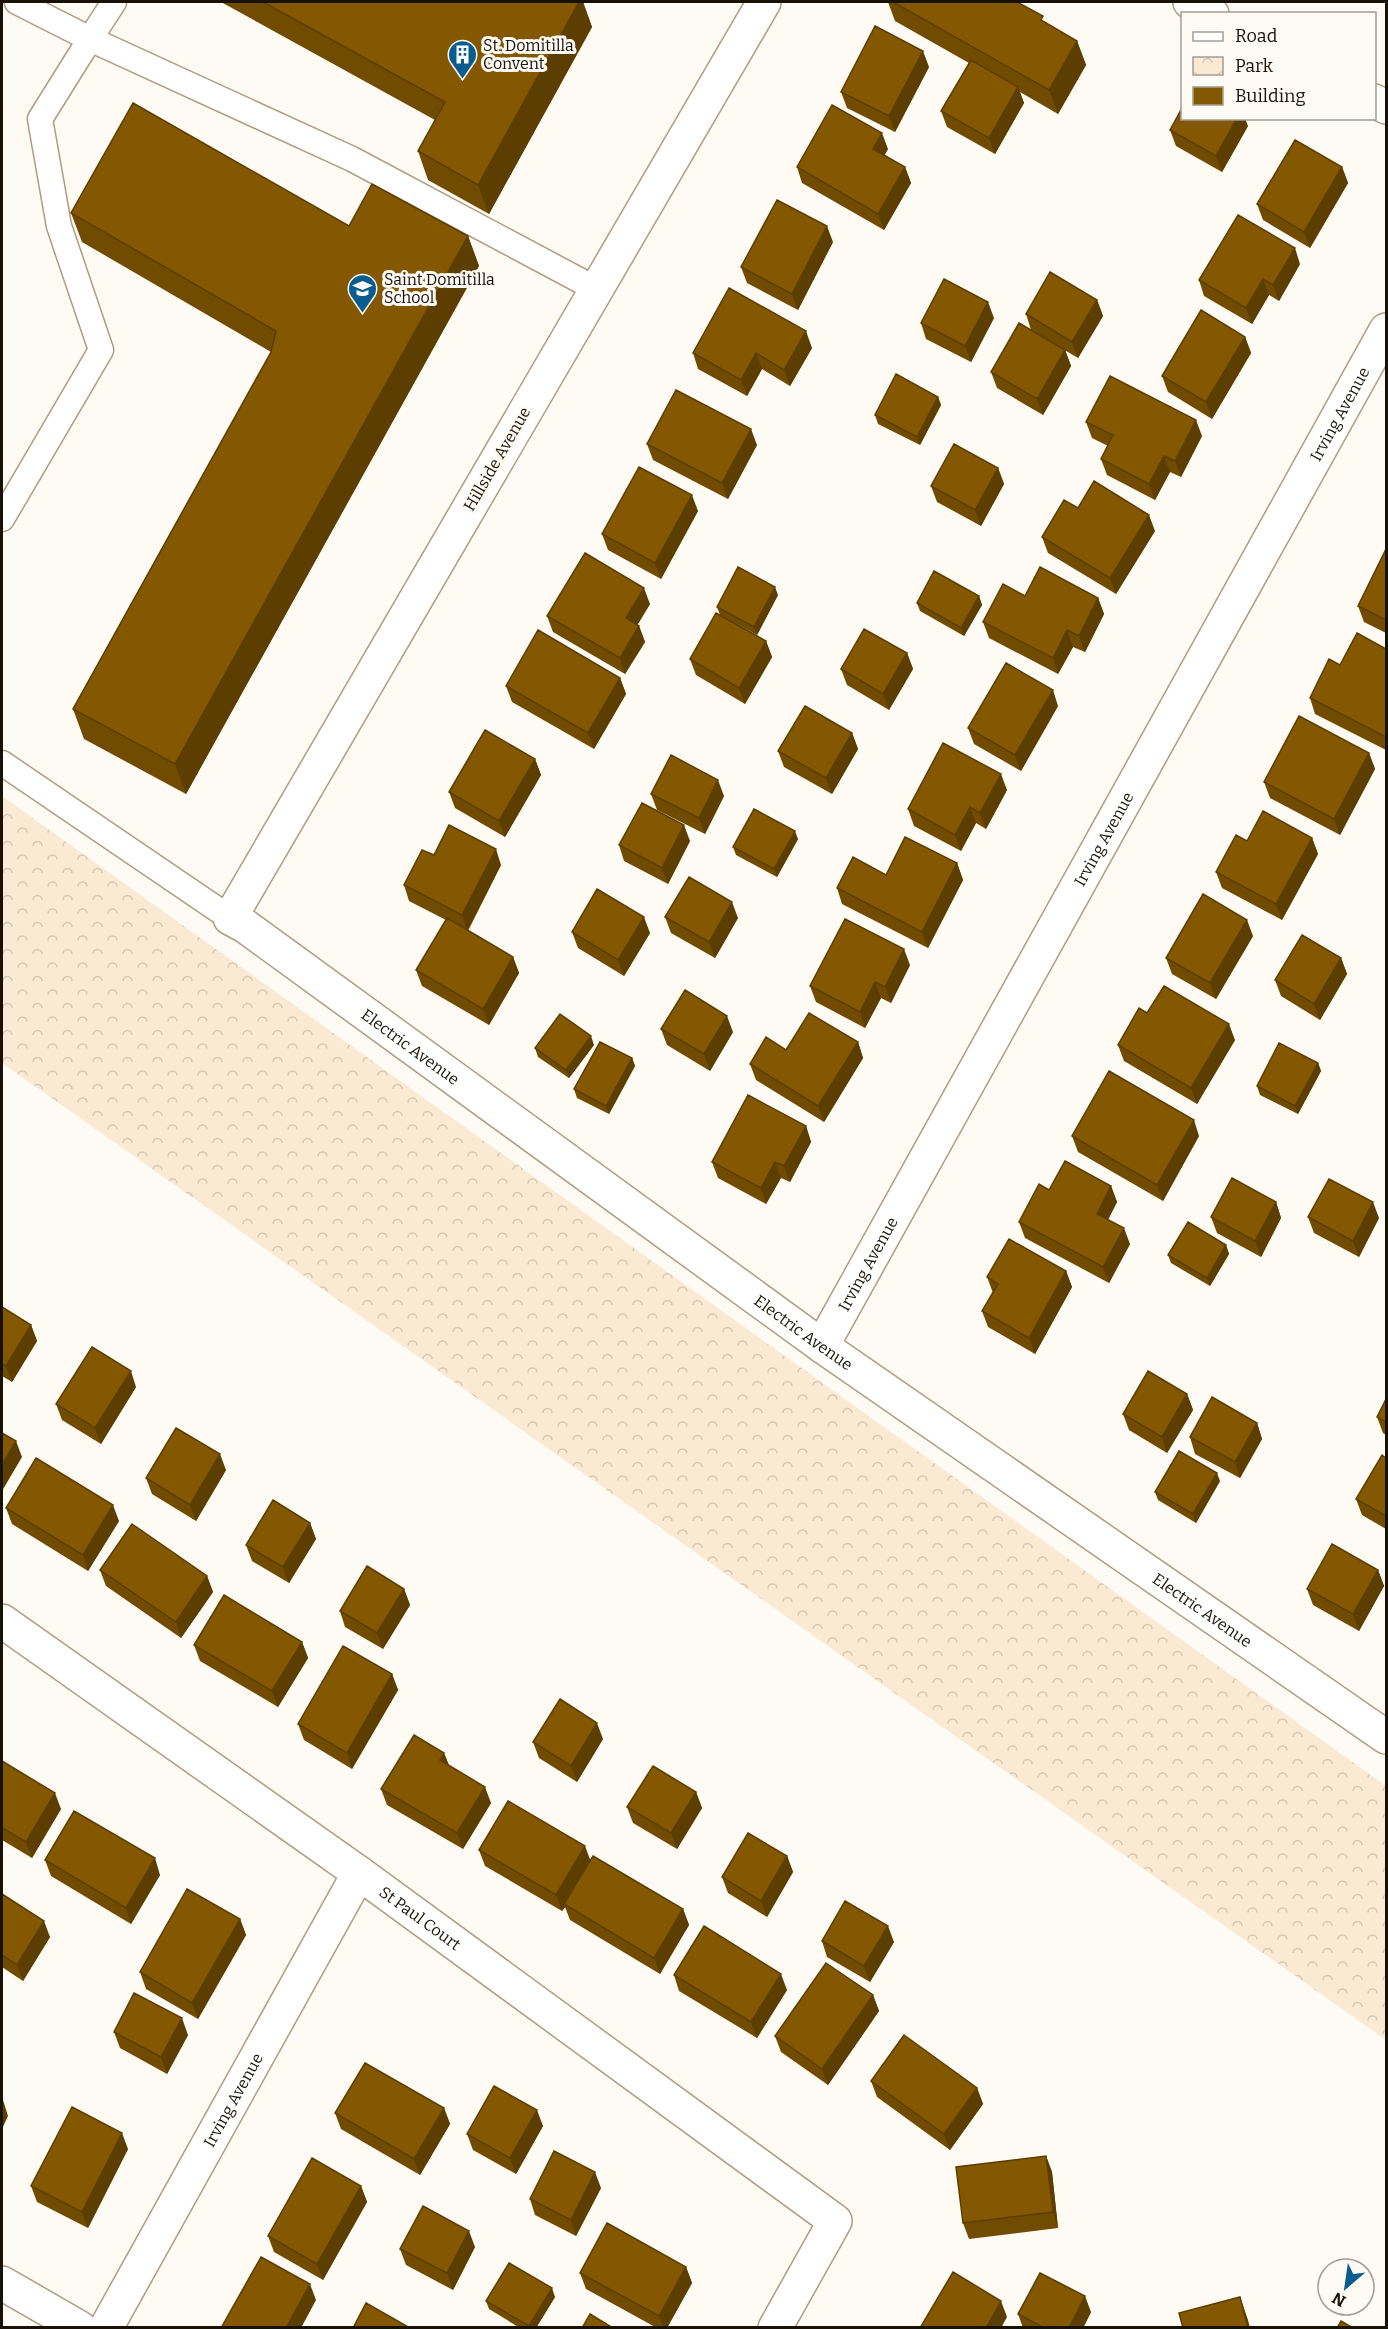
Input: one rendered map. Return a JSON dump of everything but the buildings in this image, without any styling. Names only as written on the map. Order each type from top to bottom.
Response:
[{"type":"street","name":"Hillside Avenue","points":[[230,918],[764,2]]},
{"type":"street","points":[[1190,2],[1208,12]]},
{"type":"street","name":"Irving Avenue","points":[[822,1346],[1386,330]]},
{"type":"street","name":"Electric Avenue","points":[[230,918],[245,926],[822,1346],[1386,1737]]},
{"type":"street","name":"St Paul Court","points":[[2,1621],[359,1873],[835,2221],[775,2328]]},
{"type":"street","name":"Irving Avenue","points":[[106,2328],[359,1873]]},
{"type":"street","points":[[2,2283],[80,2328]]},
{"type":"lane","points":[[17,2],[90,39],[352,159],[596,289]]},
{"type":"lane","points":[[2,519],[101,350],[59,226],[40,119],[114,2]]},
{"type":"lane","points":[[2,763],[230,918]]},
{"type":"green space","points":[[2,796],[1386,1786],[1386,2040],[2,1063]]},
{"type":"place","name":"St. Domitilla Convent","points":[[462,80]]},
{"type":"place","name":"Saint Domitilla School","points":[[363,314]]}]
